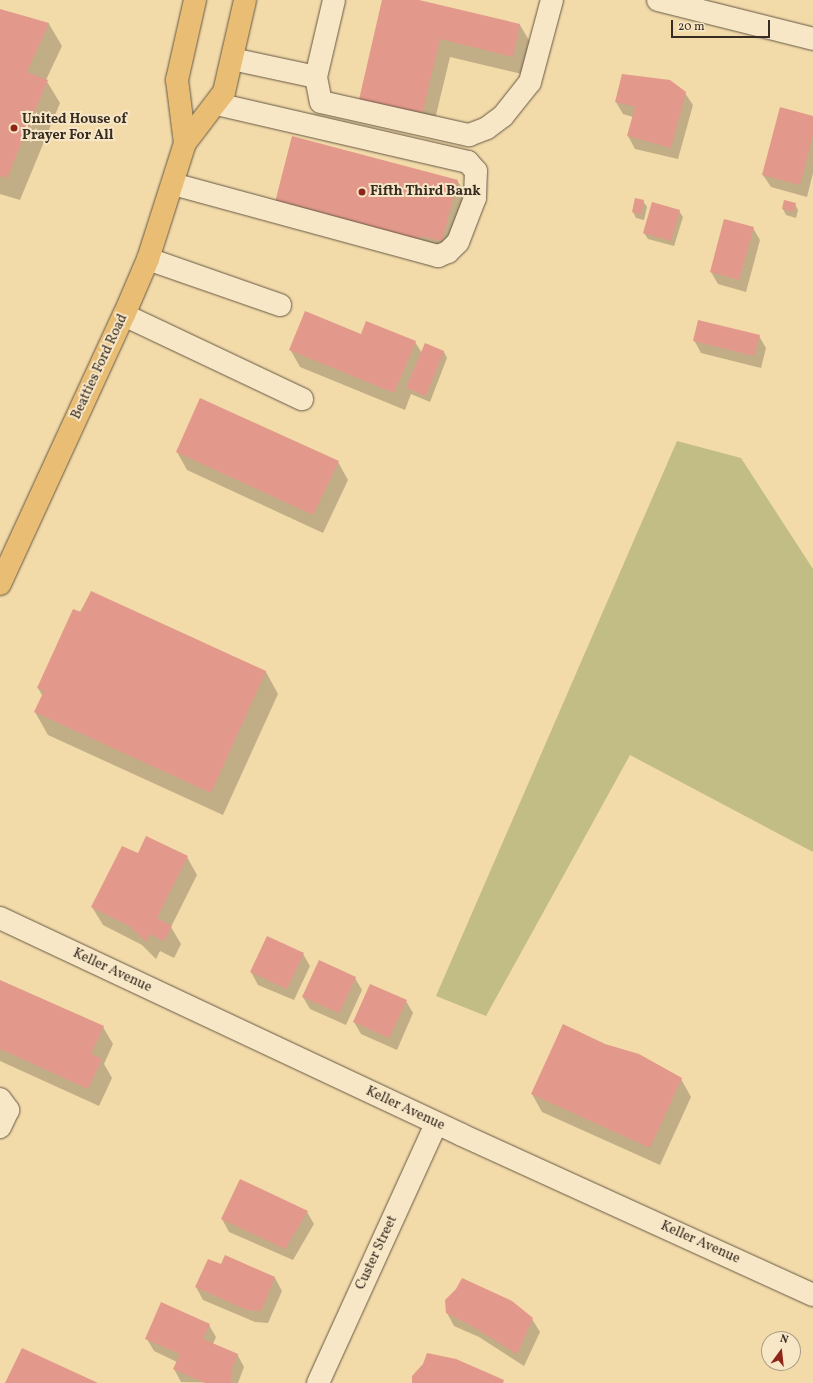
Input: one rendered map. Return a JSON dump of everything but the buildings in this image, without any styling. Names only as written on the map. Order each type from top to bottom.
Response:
[{"type":"main road","name":"Beatties Ford Road","points":[[185,144],[177,80],[195,0]]},
{"type":"main road","name":"Beatties Ford Road","points":[[0,584],[124,315],[148,259],[185,144],[224,92],[245,0]]},
{"type":"street","points":[[334,0],[316,77],[321,102],[469,135],[487,128],[503,116],[530,82],[552,0]]},
{"type":"street","points":[[658,0],[813,39]]},
{"type":"street","points":[[232,59],[316,77]]},
{"type":"street","points":[[173,184],[438,256],[448,252],[458,242],[475,198],[476,171],[468,162],[216,104]]},
{"type":"street","points":[[148,259],[280,305]]},
{"type":"street","points":[[124,315],[302,399]]},
{"type":"street","name":"Keller Avenue","points":[[0,918],[436,1124],[813,1295]]},
{"type":"street","points":[[0,1099],[8,1110],[0,1128]]},
{"type":"street","name":"Custer Street","points":[[318,1383],[436,1124]]},
{"type":"shaded area","points":[[677,441],[741,458],[813,569],[813,852],[630,755],[486,1016],[436,996]]},
{"type":"place","name":"United House of Prayer For All","points":[[14,128]]},
{"type":"place","name":"Fifth Third Bank","points":[[362,192]]}]
